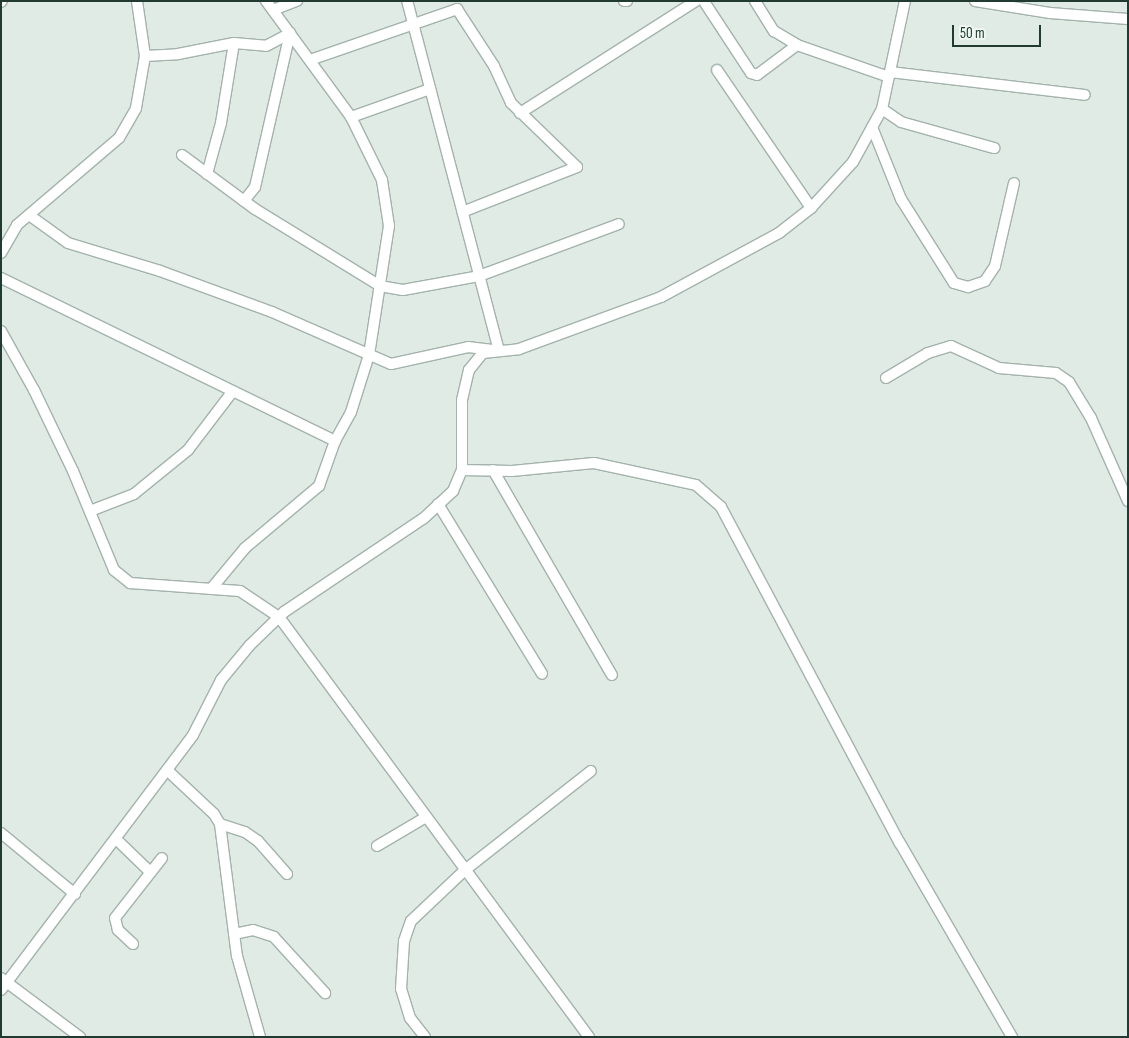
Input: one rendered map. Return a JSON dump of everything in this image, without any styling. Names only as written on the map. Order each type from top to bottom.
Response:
[{"type":"street","points":[[1,253],[17,225],[119,138],[136,108],[146,56],[137,1]]},
{"type":"street","points":[[211,589],[245,548],[319,486],[335,441],[351,412],[369,355],[389,226],[382,180],[351,117],[266,1]]},
{"type":"street","points":[[273,10],[297,1]]},
{"type":"street","points":[[407,1],[499,351]]},
{"type":"street","points":[[755,1],[774,31],[797,45],[889,74],[1085,95]]},
{"type":"street","points":[[80,1037],[4,984],[75,894],[193,735],[221,680],[250,645],[279,617],[438,504],[453,491],[462,470],[462,400],[469,370],[484,352],[519,349],[661,297],[779,233],[811,208],[852,162],[882,110],[905,1]]},
{"type":"street","points":[[975,1],[1050,13],[1128,19]]},
{"type":"street","points":[[520,113],[700,2],[751,73],[756,75],[797,45]]},
{"type":"street","points":[[310,60],[457,9],[520,113],[577,167],[462,212]]},
{"type":"street","points":[[146,56],[178,54],[234,44],[266,46],[290,33]]},
{"type":"street","points":[[244,201],[255,187],[290,33]]},
{"type":"street","points":[[207,174],[222,124],[234,44]]},
{"type":"street","points":[[717,70],[811,208]]},
{"type":"street","points":[[351,117],[430,89]]},
{"type":"street","points":[[882,110],[901,122],[994,148]]},
{"type":"street","points":[[872,127],[901,198],[954,283],[968,287],[985,281],[995,266],[1014,183]]},
{"type":"street","points":[[182,155],[244,201],[380,286],[403,290],[479,276],[619,224]]},
{"type":"street","points":[[29,216],[68,243],[272,312],[391,364],[468,347],[499,351]]},
{"type":"street","points":[[1,278],[335,441]]},
{"type":"street","points":[[1,331],[34,390],[90,511],[114,570],[130,583],[240,591],[279,617],[588,1037]]},
{"type":"street","points":[[886,378],[928,353],[951,346],[999,368],[1056,373],[1069,382],[1091,418],[1128,501]]},
{"type":"street","points":[[90,511],[134,494],[188,450],[233,391]]},
{"type":"street","points":[[462,470],[492,470],[594,463],[696,485],[722,508],[900,843],[1012,1037]]},
{"type":"street","points":[[492,470],[612,675]]},
{"type":"street","points":[[438,504],[542,674]]},
{"type":"street","points":[[167,770],[214,814],[220,824],[234,934],[247,996],[260,1037]]},
{"type":"street","points":[[425,1037],[410,1018],[403,1003],[400,975],[406,930],[411,920],[465,870],[591,771]]},
{"type":"street","points":[[377,846],[426,817]]},
{"type":"street","points":[[220,824],[245,832],[258,841],[287,874]]},
{"type":"street","points":[[1,833],[75,894]]},
{"type":"street","points":[[116,839],[150,872]]},
{"type":"street","points":[[134,944],[118,930],[116,918],[162,858]]},
{"type":"street","points":[[234,934],[254,930],[274,937],[325,993]]}]
